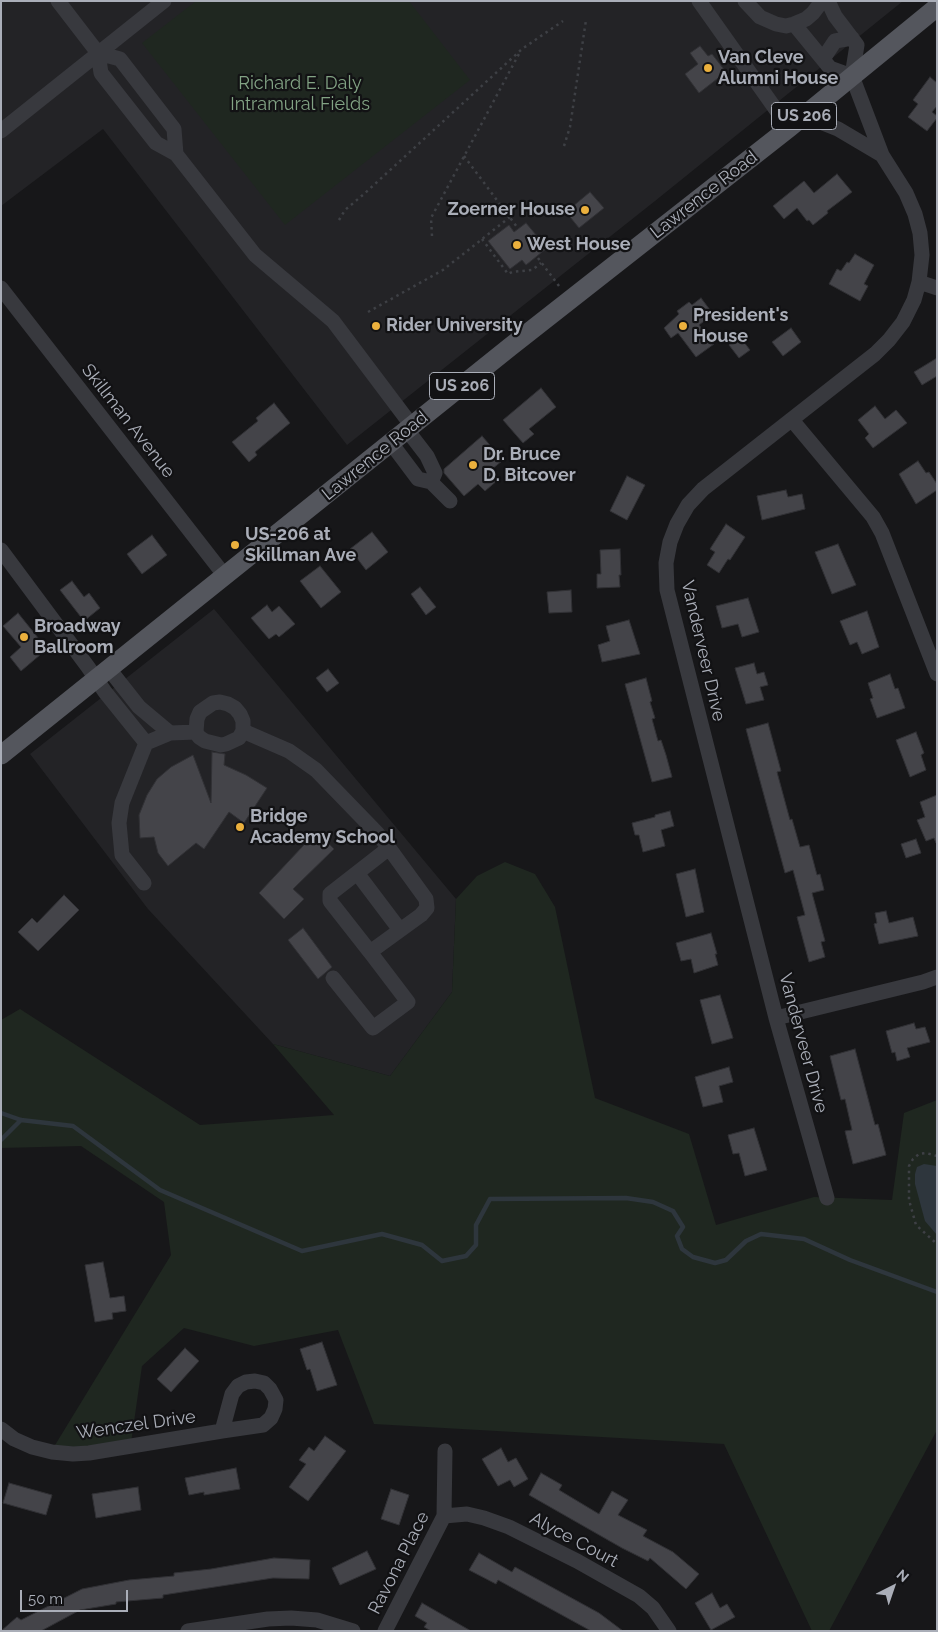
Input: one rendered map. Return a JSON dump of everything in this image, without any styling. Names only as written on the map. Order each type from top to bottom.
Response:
[{"type":"main road","name":"Lawrence Road","points":[[1,755],[409,428],[796,123],[937,7]]},
{"type":"street","points":[[58,1],[98,53],[102,73],[156,143],[176,154],[256,255],[333,321],[427,456],[435,473],[432,482]]},
{"type":"street","points":[[1,131],[164,1]]},
{"type":"street","points":[[699,1],[796,123]]},
{"type":"street","points":[[745,1],[760,17],[776,24],[794,24],[813,13],[822,1]]},
{"type":"street","points":[[794,24],[830,68],[852,76],[857,45],[835,16],[828,1]]},
{"type":"street","points":[[823,59],[834,41],[852,38]]},
{"type":"street","points":[[98,53],[120,60],[174,129],[176,154]]},
{"type":"street","name":"Vanderveer Drive","points":[[827,1198],[776,1018],[667,590],[666,563],[670,542],[677,524],[688,505],[703,489],[875,354],[890,340],[903,322],[914,300],[919,282],[922,255],[920,233],[915,214],[906,193],[882,155],[852,76]]},
{"type":"street","name":"Vanderveer Drive","points":[[796,123],[818,120],[838,128],[882,155]]},
{"type":"street","points":[[919,282],[937,288]]},
{"type":"street","name":"Skillman Avenue","points":[[1,288],[225,576]]},
{"type":"street","points":[[792,420],[873,517],[882,533],[937,674]]},
{"type":"street","points":[[391,443],[418,479],[432,482],[450,501]]},
{"type":"street","points":[[1,550],[88,667],[102,674],[170,733]]},
{"type":"street","points":[[102,674],[146,743]]},
{"type":"street","points":[[144,884],[122,855],[119,823],[122,804],[146,743],[170,733],[196,732],[205,741],[226,744],[239,738],[243,732],[240,714],[228,704],[213,703],[200,712],[197,719],[196,732]]},
{"type":"street","points":[[243,732],[290,751],[316,770],[377,833],[426,899],[426,908],[421,915],[370,952]]},
{"type":"street","points":[[333,978],[373,1028],[408,1002],[330,901],[330,894],[389,848]]},
{"type":"street","points":[[358,873],[400,930]]},
{"type":"street","points":[[776,1018],[937,977]]},
{"type":"street","name":"Wenczel Drive","points":[[1,1429],[14,1439],[32,1447],[52,1452],[73,1454],[222,1432]]},
{"type":"street","name":"Ravona Place","points":[[385,1631],[444,1516],[445,1451]]},
{"type":"street","name":"Alyce Court","points":[[444,1516],[467,1514],[484,1518],[509,1527],[568,1557],[639,1596],[653,1608],[669,1631]]},
{"type":"street","points":[[188,1631],[268,1619],[291,1618],[317,1620],[353,1631]]},
{"type":"path","points":[[564,146],[570,128],[586,20]]},
{"type":"path","points":[[339,220],[345,210],[522,49],[563,21]]},
{"type":"path","points":[[432,236],[432,218],[522,49]]},
{"type":"path","points":[[464,156],[517,227]]},
{"type":"path","points":[[368,312],[443,270],[510,217]]},
{"type":"path","points":[[482,239],[508,274],[532,270],[541,263]]},
{"type":"path","points":[[538,258],[559,286]]},
{"type":"path","points":[[937,1156],[926,1153],[919,1154],[913,1159],[909,1166],[909,1200],[916,1225],[937,1244]]},
{"type":"shaded area","name":"Rider University","points":[[1,1],[903,1],[655,201],[347,445],[103,129],[1,206]]},
{"type":"shaded area","name":"Bridge Academy School","points":[[214,609],[456,899],[452,992],[390,1076],[273,1044],[148,909],[30,754]]},
{"type":"shaded area","points":[[924,1164],[937,1166],[937,1235],[925,1221],[915,1184],[917,1167]]},
{"type":"green space","name":"Richard E. Daly Intramural Fields","points":[[196,1],[409,1],[470,80],[285,225],[142,43]]},
{"type":"green space","points":[[505,862],[535,874],[555,907],[595,1098],[689,1134],[716,1225],[814,1197],[892,1200],[904,1113],[937,1100],[937,1430],[829,1631],[812,1631],[724,1444],[374,1424],[338,1330],[254,1346],[184,1328],[142,1366],[131,1443],[49,1455],[171,1255],[164,1202],[81,1146],[1,1148],[1,1020],[20,1009],[200,1125],[334,1115],[273,1044],[390,1076],[452,992],[456,899],[477,876]]},
{"type":"building","name":"Van Cleve Alumni House","points":[[700,46],[708,56],[712,54],[726,72],[699,93],[685,74],[698,64],[690,53]]},
{"type":"building","points":[[930,77],[937,83],[937,106],[932,112],[937,118],[927,131],[908,117],[918,104],[913,100]]},
{"type":"building","points":[[837,174],[852,192],[827,211],[828,213],[813,225],[809,220],[807,221],[797,208],[784,219],[773,206],[804,181],[814,193]]},
{"type":"building","name":"Zoerner House","points":[[590,192],[604,208],[579,228],[566,212]]},
{"type":"building","name":"West House","points":[[526,223],[547,248],[526,265],[522,260],[510,269],[488,241],[509,225],[514,232]]},
{"type":"building","points":[[855,254],[874,265],[864,284],[868,286],[860,301],[829,284],[837,269],[841,271]]},
{"type":"building","name":"President's House","points":[[701,298],[713,314],[699,325],[714,344],[696,357],[678,333],[671,338],[664,328],[679,314],[677,311],[689,302],[692,305]]},
{"type":"building","points":[[791,328],[801,342],[783,356],[772,342]]},
{"type":"building","points":[[740,337],[750,350],[739,358],[729,345]]},
{"type":"building","points":[[937,358],[937,376],[922,385],[914,372]]},
{"type":"building","points":[[541,388],[556,407],[529,429],[534,434],[523,443],[503,420]]},
{"type":"building","points":[[274,403],[290,423],[255,452],[257,455],[249,462],[232,442],[258,421],[256,418]]},
{"type":"building","points":[[875,406],[885,419],[896,410],[907,423],[873,448],[865,438],[869,434],[858,420]]},
{"type":"building","name":"Dr. Bruce D. Bitcover","points":[[482,436],[503,460],[491,470],[499,479],[485,491],[478,484],[464,496],[444,473],[444,469]]},
{"type":"building","points":[[918,461],[937,484],[937,490],[916,504],[899,474]]},
{"type":"building","points":[[627,476],[645,485],[627,520],[610,511]]},
{"type":"building","points":[[786,490],[788,497],[802,494],[805,509],[762,520],[757,496]]},
{"type":"building","points":[[726,524],[745,537],[719,573],[707,565],[715,552],[710,549]]},
{"type":"building","points":[[372,532],[388,552],[366,570],[350,549]]},
{"type":"building","points":[[152,535],[167,555],[142,574],[127,554]]},
{"type":"building","points":[[838,544],[856,585],[832,594],[815,552]]},
{"type":"building","points":[[620,549],[620,587],[597,588],[597,574],[601,574],[600,550]]},
{"type":"building","points":[[320,566],[341,592],[321,608],[300,581]]},
{"type":"building","points":[[72,581],[84,597],[89,593],[100,608],[84,621],[60,590]]},
{"type":"building","points":[[420,587],[436,607],[426,615],[411,594]]},
{"type":"building","points":[[571,590],[572,612],[549,613],[547,592]]},
{"type":"building","points":[[748,598],[759,632],[742,637],[738,624],[722,628],[716,606]]},
{"type":"building","points":[[267,605],[272,612],[279,606],[295,624],[279,637],[276,634],[269,639],[251,618]]},
{"type":"building","points":[[867,611],[879,647],[862,654],[857,642],[850,645],[840,621]]},
{"type":"building","name":"Broadway Ballroom","points":[[18,613],[47,649],[21,671],[10,657],[21,647],[3,626]]},
{"type":"building","points":[[629,620],[640,654],[602,662],[598,645],[610,641],[606,626]]},
{"type":"building","points":[[754,663],[757,674],[764,672],[768,685],[760,687],[764,700],[746,704],[735,668]]},
{"type":"building","points":[[328,669],[339,683],[327,692],[316,678]]},
{"type":"building","points":[[890,674],[895,689],[898,688],[905,708],[877,718],[870,699],[873,698],[868,683]]},
{"type":"building","points":[[646,678],[655,718],[652,719],[658,741],[661,740],[672,777],[652,782],[625,684]]},
{"type":"building","points":[[768,723],[781,771],[777,772],[790,820],[792,819],[800,847],[809,845],[817,875],[820,874],[824,890],[812,893],[825,941],[821,942],[825,957],[809,962],[797,917],[805,915],[793,870],[785,873],[746,729]]},
{"type":"building","points":[[916,732],[924,753],[921,755],[926,770],[910,777],[896,740]]},
{"type":"building","points":[[212,752],[225,754],[224,765],[246,775],[267,788],[244,823],[229,812],[204,849],[196,843],[168,866],[158,853],[154,837],[140,838],[139,815],[147,795],[157,779],[171,767],[193,755],[211,803]]},
{"type":"building","points":[[937,795],[936,843],[934,838],[926,841],[917,820],[925,817],[920,802]]},
{"type":"building","points":[[670,811],[674,826],[661,830],[665,846],[643,852],[639,835],[635,835],[632,823]]},
{"type":"building","points":[[317,831],[334,849],[293,889],[304,899],[284,919],[259,893]]},
{"type":"building","points":[[916,839],[921,853],[906,858],[901,844]]},
{"type":"building","points":[[695,869],[704,912],[686,917],[676,874]]},
{"type":"building","points":[[64,895],[79,910],[38,951],[18,932],[32,918],[37,923]]},
{"type":"building","points":[[886,911],[889,923],[913,917],[918,936],[879,944],[874,924],[877,923],[875,913]]},
{"type":"building","points":[[303,928],[332,967],[318,979],[288,940]]},
{"type":"building","points":[[711,933],[718,965],[694,973],[691,959],[681,961],[676,943]]},
{"type":"building","points":[[720,995],[733,1038],[712,1044],[700,1000]]},
{"type":"building","points":[[914,1023],[916,1029],[925,1027],[930,1042],[907,1048],[910,1057],[897,1061],[895,1052],[892,1053],[886,1031]]},
{"type":"building","points":[[855,1049],[875,1125],[878,1124],[886,1155],[853,1164],[845,1131],[852,1130],[845,1099],[841,1100],[830,1056]]},
{"type":"building","points":[[729,1067],[733,1082],[719,1086],[723,1102],[703,1107],[695,1077]]},
{"type":"building","points":[[754,1128],[767,1170],[745,1176],[739,1153],[733,1154],[728,1135]]},
{"type":"building","points":[[103,1262],[110,1298],[124,1296],[126,1311],[112,1313],[113,1319],[95,1322],[85,1265]]},
{"type":"building","points":[[322,1342],[337,1385],[317,1391],[310,1369],[307,1370],[300,1349]]},
{"type":"building","points":[[185,1348],[199,1361],[171,1392],[157,1379]]},
{"type":"building","points":[[325,1436],[346,1451],[308,1501],[289,1487],[306,1464],[299,1460],[309,1447],[314,1451]]},
{"type":"building","points":[[501,1448],[508,1462],[516,1458],[528,1479],[514,1487],[510,1480],[498,1486],[482,1459]]},
{"type":"building","points":[[236,1468],[240,1489],[204,1495],[204,1492],[189,1495],[185,1478]]},
{"type":"building","points":[[541,1473],[562,1485],[559,1490],[599,1514],[612,1491],[628,1500],[618,1515],[647,1530],[643,1536],[673,1552],[699,1574],[686,1589],[650,1558],[648,1561],[622,1548],[529,1495]]},
{"type":"building","points":[[9,1483],[52,1495],[46,1515],[3,1503]]},
{"type":"building","points":[[138,1487],[141,1510],[96,1518],[92,1494]]},
{"type":"building","points":[[391,1489],[409,1495],[399,1525],[381,1519]]},
{"type":"building","points":[[367,1551],[376,1569],[340,1585],[332,1568]]},
{"type":"building","points":[[479,1553],[512,1572],[515,1567],[599,1613],[623,1631],[591,1631],[498,1580],[496,1584],[469,1570]]},
{"type":"building","points":[[274,1558],[310,1560],[309,1579],[273,1578],[163,1595],[163,1598],[116,1602],[116,1604],[80,1610],[41,1631],[1,1631],[17,1617],[21,1620],[82,1589],[129,1580],[174,1576],[174,1573],[211,1569]]},
{"type":"building","points":[[712,1593],[720,1608],[727,1604],[735,1617],[711,1630],[695,1603]]},
{"type":"building","points":[[422,1603],[471,1631],[431,1631],[424,1627],[427,1623],[415,1616]]},
{"type":"waterway","points":[[1,1113],[21,1120],[73,1126],[160,1190],[302,1251],[382,1234],[422,1245],[442,1261],[466,1256],[476,1245],[476,1225],[490,1199],[626,1198],[653,1202],[673,1211],[683,1227],[677,1236],[682,1249],[693,1257],[715,1263],[726,1260],[746,1241],[761,1234],[804,1239],[850,1260],[937,1292]]},
{"type":"waterway","points":[[1,1140],[21,1120]]},
{"type":"place","name":"Van Cleve Alumni House","points":[[708,68]]},
{"type":"place","name":"Zoerner House","points":[[585,210]]},
{"type":"place","name":"West House","points":[[517,245]]},
{"type":"place","name":"Rider University","points":[[376,326]]},
{"type":"place","name":"President's House","points":[[683,326]]},
{"type":"place","name":"Dr. Bruce D. Bitcover","points":[[473,465]]},
{"type":"place","name":"US-206 at Skillman Ave","points":[[235,545]]},
{"type":"place","name":"Broadway Ballroom","points":[[24,637]]},
{"type":"place","name":"Bridge Academy School","points":[[240,827]]}]
